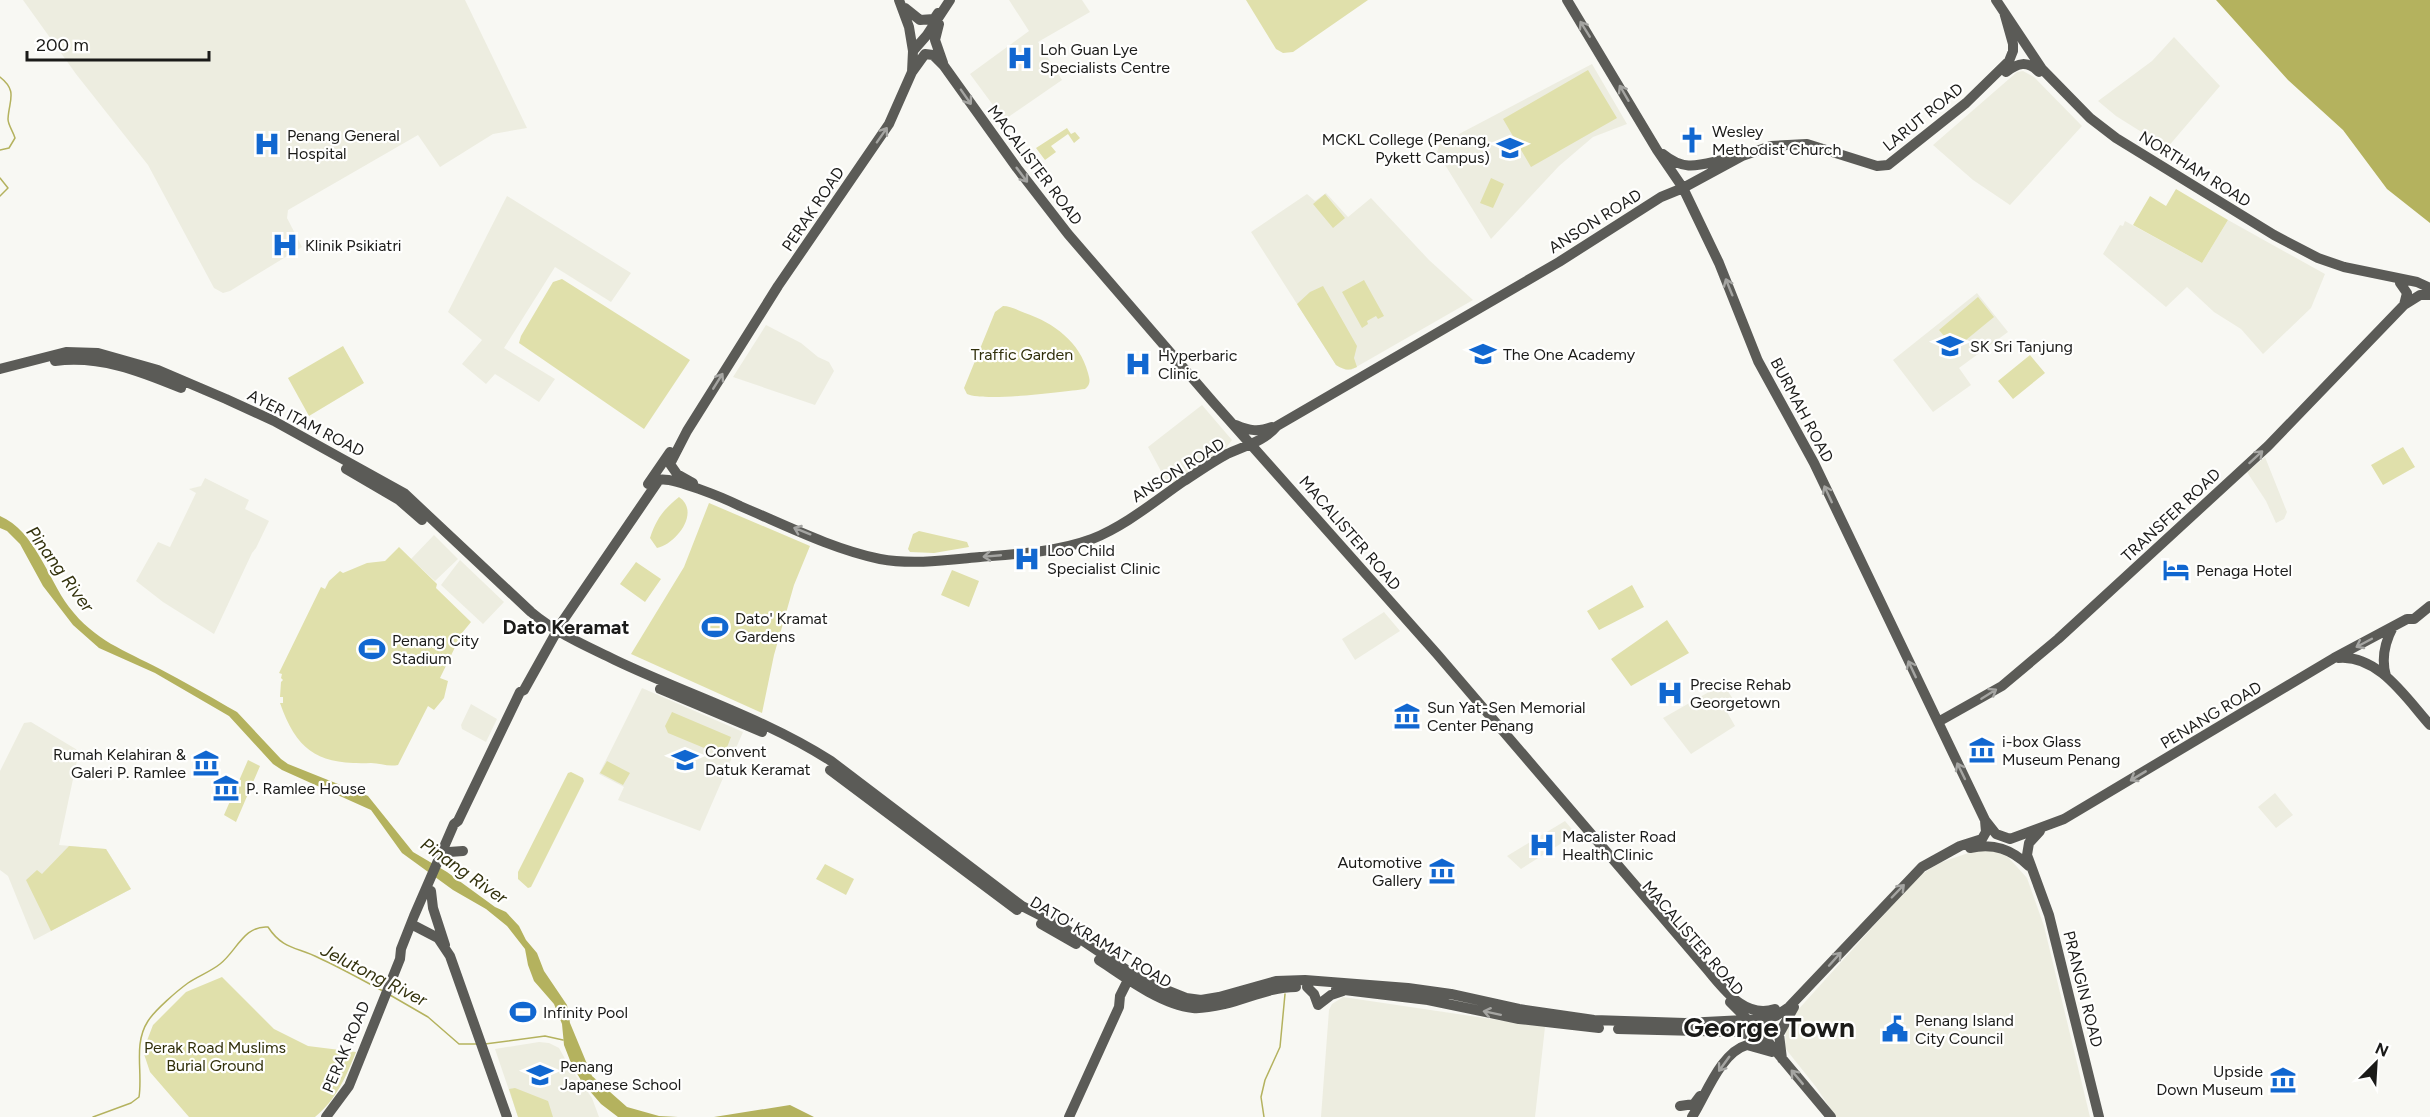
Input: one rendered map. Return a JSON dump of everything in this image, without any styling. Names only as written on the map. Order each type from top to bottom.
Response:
[{"type":"main road","name":"BURMAH ROAD","points":[[1567,0],[1683,188],[1719,262],[1758,361],[1802,439],[1985,820],[1996,834],[2003,838]]},
{"type":"main road","name":"NORTHAM ROAD","points":[[1996,0],[2047,75],[2090,118],[2116,138],[2274,235],[2318,258],[2344,267],[2417,282],[2430,288]]},
{"type":"main road","points":[[900,2],[921,21],[934,19],[947,3]]},
{"type":"main road","points":[[900,2],[909,27],[913,51]]},
{"type":"main road","points":[[913,51],[927,35],[947,3]]},
{"type":"main road","name":"MACALISTER ROAD","points":[[947,3],[935,39],[944,66],[1056,219],[1233,424],[1446,664],[1731,996],[1747,1008],[1769,1011],[1795,1001]]},
{"type":"main road","name":"LARUT ROAD","points":[[1658,150],[1677,164],[1688,167],[1742,156],[1771,146],[1807,144],[1862,162],[1884,166],[1919,142],[1983,88],[2009,61],[2013,44],[2004,12]]},
{"type":"main road","name":"PERAK ROAD","points":[[326,1117],[349,1086],[382,1000],[459,825],[458,821],[552,632],[687,430],[778,286],[889,124],[912,72],[913,51]]},
{"type":"main road","points":[[912,72],[925,54],[933,56],[944,66]]},
{"type":"main road","name":"LARUT ROAD","points":[[1983,88],[2021,63],[2032,66],[2049,84]]},
{"type":"main road","name":"NORTHAM ROAD","points":[[2049,84],[2083,118],[2113,141],[2293,252],[2332,270],[2400,283],[2430,294]]},
{"type":"main road","name":"LARUT ROAD","points":[[1683,188],[1742,156]]},
{"type":"main road","name":"ANSON ROAD","points":[[1665,196],[1669,186],[1669,167]]},
{"type":"main road","name":"ANSON ROAD","points":[[698,489],[824,540],[871,556],[896,561],[951,560],[1048,549],[1095,538],[1225,455],[1272,432],[1277,426],[1558,262],[1665,196],[1683,188]]},
{"type":"main road","points":[[1665,196],[1680,198],[1698,219]]},
{"type":"main road","points":[[2400,283],[2407,292],[2404,304]]},
{"type":"main road","name":"TRANSFER ROAD","points":[[1938,722],[1988,695],[2031,663],[2268,446],[2404,304],[2420,295],[2430,294]]},
{"type":"main road","name":"AYER ITAM ROAD","points":[[0,369],[66,352],[98,353],[158,370],[260,415],[404,494],[552,632]]},
{"type":"main road","name":"AYER ITAM ROAD","points":[[0,375],[42,363],[95,360],[135,370],[224,405],[295,441],[399,500],[455,549],[526,617],[552,632]]},
{"type":"main road","points":[[1233,424],[1253,431],[1277,426]]},
{"type":"main road","points":[[1225,455],[1237,441],[1233,424]]},
{"type":"main road","name":"PERAK ROAD","points":[[687,430],[670,464],[677,474],[698,489]]},
{"type":"main road","name":"MACALISTER ROAD","points":[[1225,455],[1248,451],[1264,465],[1535,776],[1669,935],[1773,1047],[1831,1117]]},
{"type":"main road","name":"PERAK ROAD","points":[[552,632],[659,480],[667,479],[698,489]]},
{"type":"main road","name":"PENANG ROAD","points":[[2003,838],[2014,839],[2078,812],[2334,658],[2407,619],[2414,618],[2428,608]]},
{"type":"main road","points":[[2386,676],[2383,667],[2384,655],[2394,627]]},
{"type":"main road","name":"DATO' KRAMAT ROAD","points":[[552,632],[669,693],[780,740],[807,754],[1004,902],[1168,1000],[1192,1008],[1223,1005],[1275,988],[1307,987],[1346,990],[1428,1000],[1519,1019],[1550,1023],[1656,1032],[1738,1032],[1756,1037],[1773,1047]]},
{"type":"main road","points":[[2334,658],[2348,657],[2363,660],[2386,676],[2430,725]]},
{"type":"main road","points":[[1748,1021],[1776,1016],[1795,1001],[1922,867],[1935,858],[1984,837],[1985,820]]},
{"type":"main road","name":"PRANGIN ROAD","points":[[2042,828],[2029,843],[2027,851],[2067,984],[2099,1117]]},
{"type":"main road","points":[[1956,849],[1997,847],[2016,855],[2034,870]]},
{"type":"main road","points":[[446,851],[463,851]]},
{"type":"main road","name":"PERAK ROAD","points":[[433,882],[444,863],[446,851]]},
{"type":"main road","points":[[433,882],[433,908],[446,951],[453,963],[507,1117]]},
{"type":"main road","points":[[412,929],[446,951]]},
{"type":"main road","points":[[1070,1117],[1119,1007],[1126,998],[1133,978]]},
{"type":"main road","name":"DATO' KRAMAT ROAD","points":[[1133,978],[1174,994],[1201,1000],[1276,981],[1305,980],[1408,988],[1594,1020],[1685,1023],[1748,1021]]},
{"type":"main road","points":[[1307,987],[1314,994],[1318,1005],[1331,995],[1346,990]]},
{"type":"main road","points":[[1782,1059],[1779,1034],[1795,1001]]},
{"type":"main road","points":[[1686,1117],[1686,1112],[1680,1106],[1694,1104],[1729,1056],[1743,1046],[1762,1048],[1782,1059]]},
{"type":"main road","points":[[1692,1117],[1708,1087]]},
{"type":"shaded area","name":"Penang General Hospital","points":[[23,0],[465,0],[527,128],[493,134],[440,167],[418,135],[288,210],[287,218],[302,247],[223,293],[214,288],[148,165],[76,74]]},
{"type":"shaded area","name":"Loh Guan Lye Specialists Centre","points":[[1009,0],[1082,0],[1090,12],[1038,42],[1062,80],[1004,120],[970,74],[1029,31]]},
{"type":"shaded area","points":[[2216,0],[2430,0],[2430,223],[2387,189],[2343,130],[2288,80]]},
{"type":"shaded area","points":[[2174,37],[2220,86],[2167,148],[2116,116],[2098,101],[2152,61]]},
{"type":"shaded area","name":"MCKL College (Penang, Pykett Campus)","points":[[1592,64],[1627,124],[1593,137],[1559,166],[1491,239],[1437,152],[1440,144]]},
{"type":"shaded area","points":[[2023,71],[2034,77],[2082,126],[2010,205],[1973,180],[1933,145],[2017,72]]},
{"type":"shaded area","points":[[1326,193],[1348,217],[1371,198],[1429,260],[1473,300],[1351,370],[1336,365],[1251,232],[1307,194],[1315,201]]},
{"type":"shaded area","points":[[507,196],[631,273],[611,302],[555,267],[504,348],[555,379],[539,402],[495,374],[486,384],[462,364],[482,340],[448,312]]},
{"type":"shaded area","points":[[2228,220],[2325,274],[2311,308],[2263,354],[2241,329],[2214,312],[2187,287],[2166,307],[2103,254],[2120,225],[2123,226],[2125,221],[2202,263]]},
{"type":"shaded area","name":"SK Sri Tanjung","points":[[1977,293],[2008,332],[1959,368],[1971,385],[1933,412],[1893,360]]},
{"type":"shaded area","points":[[766,325],[801,343],[818,357],[829,362],[834,371],[815,405],[733,377]]},
{"type":"shaded area","points":[[1202,405],[1232,440],[1226,448],[1169,486],[1148,447]]},
{"type":"shaded area","points":[[2265,457],[2287,512],[2284,519],[2276,523],[2266,501],[2247,472]]},
{"type":"shaded area","points":[[205,478],[249,500],[245,509],[269,521],[214,634],[163,602],[136,581],[158,542],[170,547],[196,493],[189,489],[201,486]]},
{"type":"shaded area","points":[[0,516],[23,533],[32,544],[69,607],[100,637],[237,712],[288,764],[368,796],[413,852],[506,912],[519,926],[526,940],[537,953],[544,971],[567,1005],[570,1023],[592,1076],[627,1107],[659,1116],[678,1117],[618,1117],[601,1104],[582,1082],[571,1063],[564,1045],[562,1024],[554,1004],[534,981],[525,949],[507,926],[486,909],[453,890],[402,853],[371,810],[282,770],[273,764],[229,716],[155,673],[99,648],[73,625],[43,586],[20,544],[7,531],[0,528]]},
{"type":"shaded area","points":[[434,535],[458,559],[435,581],[411,559]]},
{"type":"shaded area","points":[[460,560],[504,602],[483,624],[441,585]]},
{"type":"shaded area","points":[[1384,612],[1400,631],[1355,660],[1342,639]]},
{"type":"shaded area","points":[[1723,684],[1733,699],[1723,705],[1735,726],[1691,754],[1663,718]]},
{"type":"shaded area","name":"Convent Datuk Keramat","points":[[642,688],[743,732],[700,831],[618,800],[624,787],[599,774]]},
{"type":"shaded area","points":[[471,704],[497,719],[486,742],[462,729],[461,725]]},
{"type":"shaded area","points":[[31,722],[79,751],[59,845],[106,849],[131,889],[34,940],[8,876],[0,870],[0,771],[24,723]]},
{"type":"shaded area","points":[[2275,793],[2293,815],[2276,828],[2258,807]]},
{"type":"shaded area","name":"Macalister Road Health Clinic","points":[[1565,821],[1576,834],[1521,869],[1507,856]]},
{"type":"shaded area","points":[[1980,849],[1995,851],[2008,857],[2027,878],[2044,926],[2090,1117],[1836,1117],[1785,1048],[1786,1023],[1919,876],[1939,863]]},
{"type":"shaded area","points":[[1343,997],[1545,1027],[1535,1117],[1321,1117],[1329,1010],[1332,1004]]},
{"type":"shaded area","name":"Penang Japanese School","points":[[539,1042],[549,1043],[559,1048],[592,1098],[599,1117],[518,1117],[495,1049]]},
{"type":"shaded area","points":[[790,1105],[814,1117],[714,1117]]},
{"type":"green space","points":[[1246,0],[1368,0],[1293,52],[1283,53],[1276,49]]},
{"type":"green space","points":[[1588,70],[1617,118],[1531,167],[1503,119]]},
{"type":"green space","points":[[1067,128],[1071,134],[1075,132],[1080,138],[1074,143],[1068,134],[1051,146],[1056,152],[1045,160],[1036,148]]},
{"type":"green space","points":[[1491,178],[1504,184],[1493,208],[1480,203]]},
{"type":"green space","points":[[2176,189],[2228,220],[2202,263],[2133,225],[2150,196],[2166,206]]},
{"type":"green space","points":[[1325,194],[1345,218],[1333,228],[1313,204]]},
{"type":"green space","points":[[562,279],[690,360],[644,429],[519,343],[553,282]]},
{"type":"green space","points":[[1364,280],[1384,316],[1378,319],[1376,316],[1367,321],[1368,324],[1362,328],[1342,292]]},
{"type":"green space","points":[[1323,286],[1357,346],[1354,358],[1357,367],[1346,369],[1336,365],[1297,304],[1310,292]]},
{"type":"green space","points":[[1978,297],[1994,317],[1955,349],[1939,330]]},
{"type":"green space","name":"Traffic Garden","points":[[1003,306],[1036,317],[1064,335],[1079,352],[1084,362],[1090,380],[1087,387],[1006,397],[967,394],[964,388],[995,312]]},
{"type":"green space","points":[[343,346],[364,383],[309,416],[288,378]]},
{"type":"green space","points":[[2030,355],[2045,373],[2013,399],[1998,381]]},
{"type":"green space","points":[[2403,447],[2415,467],[2383,485],[2371,465]]},
{"type":"green space","points":[[679,497],[685,503],[688,511],[687,519],[672,540],[657,548],[650,538],[652,531],[661,515]]},
{"type":"green space","name":"Dato' Kramat Gardens","points":[[709,503],[810,546],[794,585],[774,655],[762,713],[631,654],[684,567]]},
{"type":"green space","points":[[919,531],[967,542],[969,547],[934,553],[910,552],[908,549],[913,534]]},
{"type":"green space","name":"Penang City Stadium","points":[[399,547],[471,622],[462,633],[440,678],[448,681],[444,698],[434,710],[428,706],[398,765],[353,763],[324,758],[303,744],[287,720],[280,703],[283,703],[283,697],[280,697],[283,680],[282,674],[279,673],[321,587],[325,589],[329,581],[340,571],[343,573],[367,563],[385,561]]},
{"type":"green space","points":[[636,562],[661,579],[645,602],[620,584]]},
{"type":"green space","points":[[952,570],[979,581],[969,607],[941,595]]},
{"type":"green space","points":[[1632,585],[1644,607],[1599,630],[1587,611]]},
{"type":"green space","points":[[1667,620],[1689,653],[1631,686],[1611,659]]},
{"type":"green space","points":[[672,712],[731,737],[726,750],[709,750],[668,733],[665,726]]},
{"type":"green space","points":[[248,760],[260,766],[236,822],[224,815]]},
{"type":"green space","points":[[607,761],[630,773],[623,785],[600,773]]},
{"type":"green space","points":[[571,772],[583,778],[584,781],[531,887],[528,888],[518,879],[518,872],[568,773]]},
{"type":"green space","points":[[69,846],[106,849],[131,889],[51,931],[26,880],[37,870],[42,874]]},
{"type":"green space","points":[[825,864],[854,879],[846,895],[816,879]]},
{"type":"green space","name":"Perak Road Muslims Burial Ground","points":[[222,977],[274,1029],[308,1046],[356,1052],[335,1096],[315,1117],[189,1117],[150,1072],[143,1051],[153,1025],[186,992]]},
{"type":"green space","points":[[515,1088],[548,1101],[553,1117],[518,1117],[509,1089]]},
{"type":"waterway","points":[[0,77],[11,91],[8,119],[15,138],[9,148],[0,150]]},
{"type":"waterway","points":[[0,178],[8,188],[0,196]]},
{"type":"waterway","name":"Jelutong River","points":[[93,1117],[131,1103],[139,1097],[141,1039],[148,1021],[183,986],[226,959],[241,940],[253,930],[268,927],[285,944],[311,954],[383,991]]},
{"type":"waterway","points":[[1264,1117],[1261,1097],[1265,1080],[1280,1047],[1285,994]]},
{"type":"waterway","name":"Jelutong River","points":[[390,995],[428,1017],[459,1044],[477,1044]]},
{"type":"waterway","name":"Jelutong River","points":[[485,1044],[545,1036],[563,1040]]},
{"type":"place","name":"Loh Guan Lye Specialists Centre","points":[[1020,58]]},
{"type":"place","name":"Wesley Methodist Church","points":[[1692,140]]},
{"type":"place","name":"Penang General Hospital","points":[[267,144]]},
{"type":"place","name":"MCKL College (Penang, Pykett Campus)","points":[[1510,148]]},
{"type":"place","name":"Klinik Psikiatri","points":[[285,245]]},
{"type":"place","name":"SK Sri Tanjung","points":[[1950,346]]},
{"type":"place","name":"The One Academy","points":[[1483,354]]},
{"type":"place","name":"Hyperbaric Clinic","points":[[1138,364]]},
{"type":"place","name":"Loo Child Specialist Clinic","points":[[1027,559]]},
{"type":"place","name":"Penaga Hotel","points":[[2176,570]]},
{"type":"place","name":"Dato' Kramat Gardens","points":[[715,627]]},
{"type":"place","name":"Penang City Stadium","points":[[372,649]]},
{"type":"place","name":"Precise Rehab Georgetown","points":[[1670,693]]},
{"type":"place","name":"Sun Yat-Sen Memorial Center Penang","points":[[1407,716]]},
{"type":"place","name":"i-box Glass Museum Penang","points":[[1982,750]]},
{"type":"place","name":"Convent Datuk Keramat","points":[[685,760]]},
{"type":"place","name":"Rumah Kelahiran & Galeri P. Ramlee","points":[[206,763]]},
{"type":"place","name":"P. Ramlee House","points":[[226,788]]},
{"type":"place","name":"Macalister Road Health Clinic","points":[[1542,845]]},
{"type":"place","name":"Automotive Gallery","points":[[1442,871]]},
{"type":"place","name":"Infinity Pool","points":[[523,1012]]},
{"type":"place","name":"Penang Island City Council","points":[[1895,1029]]},
{"type":"place","name":"Penang Japanese School","points":[[540,1075]]},
{"type":"place","name":"Upside Down Museum","points":[[2283,1080]]},
{"type":"district","name":"Dato Keramat","points":[[566,627]]},
{"type":"district","name":"George Town","points":[[1769,1027]]},
{"type":"water label","name":"Pinang River","points":[[60,569]]},
{"type":"water label","name":"Pinang River","points":[[464,871]]}]
